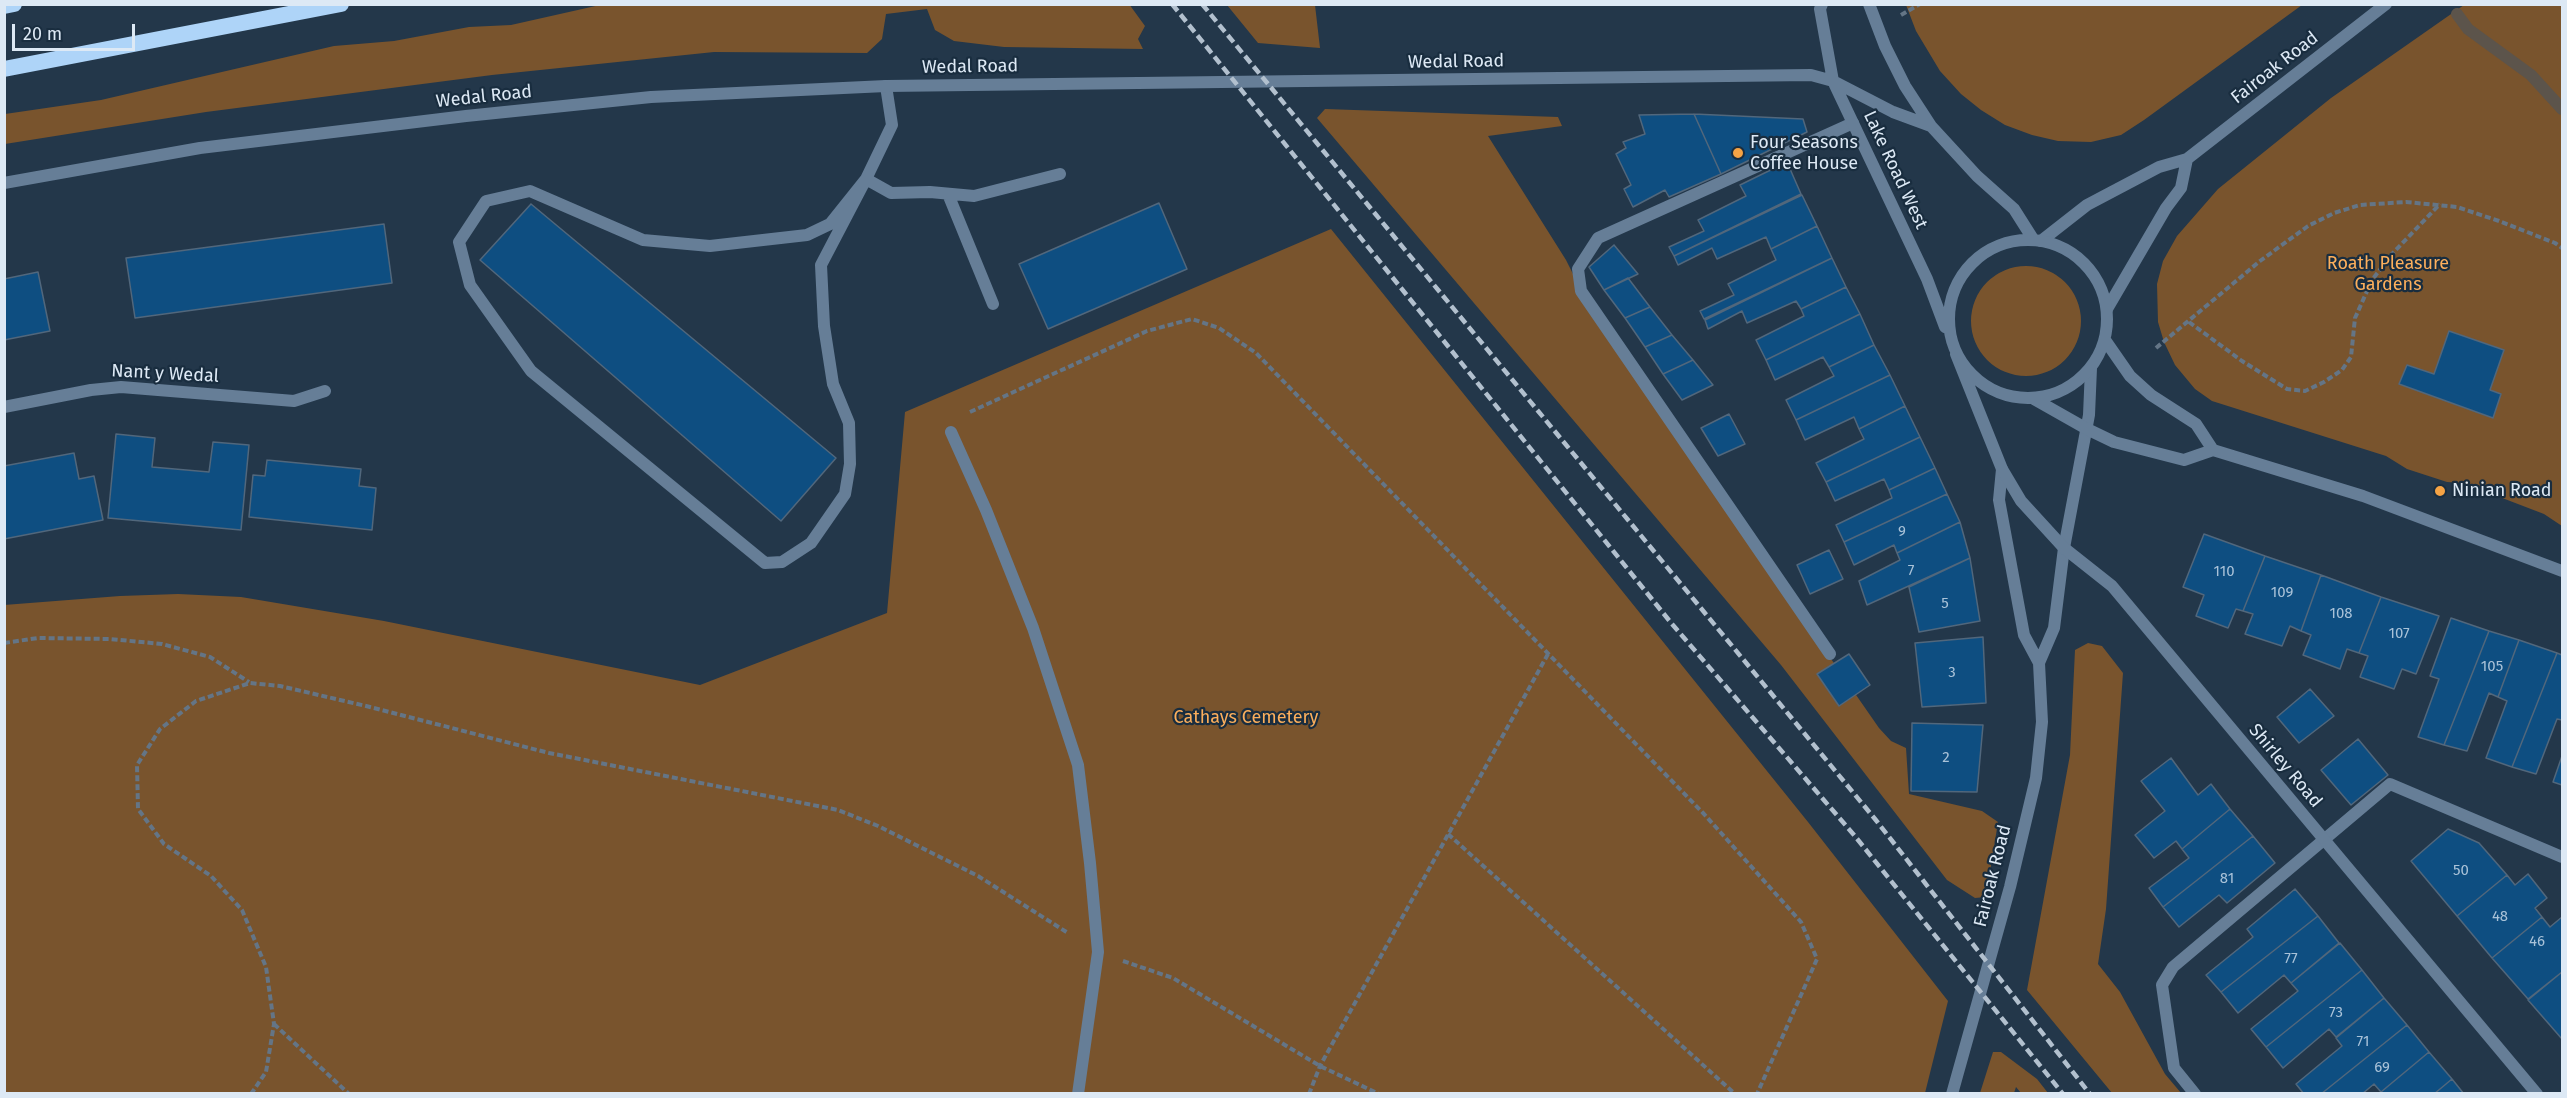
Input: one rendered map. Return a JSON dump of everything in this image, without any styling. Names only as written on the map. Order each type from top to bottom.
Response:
[{"type":"highway","points":[[4,6],[14,4]]},
{"type":"highway","points":[[4,69],[341,4]]},
{"type":"street","name":"Lake Road West","points":[[1822,4],[1820,9],[1833,81],[1927,279],[1954,351]]},
{"type":"street","points":[[1869,4],[1885,46],[1905,86],[1931,126],[1977,176],[2014,209],[2037,240]]},
{"type":"street","name":"Fairoak Road","points":[[2037,240],[2087,205],[2159,167],[2187,159],[2386,4]]},
{"type":"street","name":"Wedal Road","points":[[4,183],[200,148],[466,116],[651,97],[886,86],[1811,75],[1833,81],[1893,112],[1931,126]]},
{"type":"street","points":[[866,179],[830,224],[807,235],[711,246],[643,240],[530,191],[486,201],[459,242],[470,285],[531,371],[765,563],[782,562],[811,543],[845,494],[850,464],[849,423],[833,384],[824,326],[821,265],[866,179],[892,125],[886,86]]},
{"type":"street","points":[[1830,654],[1581,291],[1578,269],[1598,238],[1853,123]]},
{"type":"street","points":[[2107,309],[2166,208],[2181,188],[2187,159]]},
{"type":"street","points":[[866,179],[891,193],[974,196],[1060,174]]},
{"type":"street","points":[[948,194],[993,304]]},
{"type":"street","points":[[2037,240],[2059,246],[2091,270],[2101,287],[2107,309],[2105,340],[2091,368],[2061,392],[2034,399],[2012,398],[1994,392],[1975,380],[1954,351],[1947,321],[1951,296],[1963,272],[1983,253],[2009,242],[2037,240]]},
{"type":"street","points":[[2105,340],[2130,376],[2151,395],[2196,424],[2213,450]]},
{"type":"street","name":"Fairoak Road","points":[[1952,1094],[2010,887],[2036,778],[2042,722],[2039,663],[2024,635],[1999,500],[2002,469],[1954,351]]},
{"type":"street","name":"Fairoak Road","points":[[2039,663],[2054,628],[2064,548],[2087,429],[2091,368]]},
{"type":"street","name":"Nant y Wedal","points":[[4,407],[91,390],[121,387],[294,401],[324,391]]},
{"type":"street","points":[[2034,399],[2087,429],[2114,441],[2184,460],[2213,450],[2363,496],[2562,571]]},
{"type":"street","points":[[951,432],[986,510],[1033,628],[1077,765],[1090,863],[1098,952],[1078,1094]]},
{"type":"street","name":"Shirley Road","points":[[2002,469],[2021,501],[2064,548],[2112,586],[2537,1094]]},
{"type":"street","points":[[2195,1094],[2175,1068],[2162,985],[2173,967],[2390,784],[2562,857]]},
{"type":"path","points":[[1901,15],[1920,4]]},
{"type":"path","points":[[2156,348],[2260,261],[2308,226],[2334,213],[2360,205],[2384,202],[2440,204],[2499,221],[2556,243],[2562,248]]},
{"type":"path","points":[[2189,322],[2250,367],[2287,389],[2305,391],[2342,370],[2351,357],[2355,318],[2372,280],[2392,254],[2440,204]]},
{"type":"path","points":[[951,432],[961,416],[1147,331],[1192,320],[1219,328],[1256,353],[1704,814],[1801,922],[1817,959],[1757,1094]]},
{"type":"path","points":[[4,643],[38,638],[110,639],[162,644],[210,657],[250,683]]},
{"type":"path","points":[[1309,1094],[1320,1066],[1548,654]]},
{"type":"path","points":[[250,1094],[266,1072],[274,1023],[266,967],[242,910],[211,876],[164,844],[138,809],[137,765],[160,729],[196,701],[250,683],[280,686],[549,753],[838,810],[878,826],[978,876],[1098,952],[1173,978],[1320,1066],[1379,1094]]},
{"type":"path","points":[[1448,834],[1735,1094]]},
{"type":"path","points":[[274,1023],[349,1094]]},
{"type":"green space","points":[[1129,4],[1145,26],[1138,39],[1143,49],[1004,47],[954,41],[935,30],[927,9],[886,14],[882,39],[867,53],[714,52],[492,75],[206,112],[5,144],[5,114],[101,100],[334,46],[394,41],[469,27],[511,25],[600,5]]},
{"type":"green space","points":[[1906,4],[2302,5],[2121,135],[2091,142],[2058,141],[2032,135],[2005,125],[1981,110],[1961,94],[1940,71],[1916,31]]},
{"type":"green space","points":[[1227,5],[1315,5],[1320,48],[1258,43]]},
{"type":"green space","name":"Roath Pleasure Gardens","points":[[2464,5],[2562,5],[2562,526],[2544,514],[2463,483],[2447,482],[2407,469],[2386,456],[2212,401],[2195,389],[2175,365],[2158,322],[2157,284],[2163,261],[2177,236],[2218,189],[2331,98]]},
{"type":"green space","points":[[1325,109],[1558,117],[1562,126],[1488,136],[1566,260],[1597,322],[1879,728],[1891,741],[1906,748],[1909,794],[1982,811],[1998,822],[1986,897],[1975,898],[1947,880],[1781,665],[1317,118]]},
{"type":"green space","name":"Cathays Cemetery","points":[[1331,229],[1808,822],[1948,1001],[1925,1093],[5,1093],[4,605],[178,594],[241,597],[384,621],[700,685],[887,613],[905,412]]},
{"type":"green space","points":[[2026,266],[2047,270],[2065,282],[2077,300],[2081,321],[2077,342],[2065,360],[2047,372],[2026,376],[2005,372],[1987,360],[1975,342],[1971,321],[1975,300],[1987,282],[2005,270]]},
{"type":"green space","points":[[2088,643],[2102,646],[2123,673],[2106,909],[2098,964],[2120,992],[2165,1074],[2181,1093],[2112,1093],[2027,990],[2070,755],[2075,650]]},
{"type":"green space","points":[[1993,1052],[2001,1052],[2037,1079],[2048,1093],[2021,1093],[2016,1087],[2014,1093],[1980,1093]]},
{"type":"building","points":[[1694,114],[1721,174],[1669,197],[1665,190],[1633,207],[1624,189],[1631,185],[1616,154],[1626,148],[1623,142],[1645,134],[1639,115]]},
{"type":"building","name":"Four Seasons Coffee House","points":[[1694,114],[1803,119],[1807,132],[1721,174]]},
{"type":"building","points":[[1787,162],[1801,194],[1674,256],[1669,247],[1704,231],[1698,220],[1746,196],[1740,185]]},
{"type":"building","points":[[1802,195],[1817,226],[1771,249],[1766,237],[1717,259],[1712,248],[1678,265],[1674,256]]},
{"type":"building","points":[[1159,203],[1187,269],[1048,329],[1019,264]]},
{"type":"building","points":[[531,204],[836,458],[781,521],[480,260]]},
{"type":"building","points":[[384,224],[392,283],[135,318],[126,258]]},
{"type":"building","points":[[1817,226],[1832,258],[1704,319],[1700,311],[1734,295],[1728,284],[1776,260],[1771,249]]},
{"type":"building","points":[[1614,245],[1638,274],[1604,290],[1589,267]]},
{"type":"building","points":[[1832,258],[1846,287],[1801,309],[1796,301],[1747,323],[1742,311],[1708,329],[1705,320]]},
{"type":"building","points":[[38,272],[50,331],[4,340],[4,279]]},
{"type":"building","points":[[1628,278],[1650,307],[1625,318],[1604,290]]},
{"type":"building","points":[[1846,287],[1860,314],[1766,360],[1756,340],[1804,316],[1801,309]]},
{"type":"building","points":[[1650,307],[1672,335],[1645,347],[1625,318]]},
{"type":"building","points":[[1860,314],[1874,345],[1829,367],[1823,357],[1775,380],[1766,360]]},
{"type":"building","points":[[2449,331],[2504,350],[2490,390],[2501,394],[2493,418],[2399,384],[2407,365],[2434,374]]},
{"type":"building","points":[[1672,335],[1693,360],[1663,374],[1645,347]]},
{"type":"building","points":[[1874,345],[1890,375],[1796,420],[1786,400],[1834,376],[1829,367]]},
{"type":"building","points":[[1693,360],[1713,385],[1682,400],[1663,374]]},
{"type":"building","points":[[1890,375],[1905,406],[1859,429],[1854,417],[1805,440],[1796,420]]},
{"type":"building","points":[[1905,406],[1920,437],[1826,482],[1816,463],[1864,439],[1859,429]]},
{"type":"building","points":[[1729,414],[1745,444],[1718,456],[1701,428]]},
{"type":"building","points":[[116,434],[155,438],[152,467],[209,472],[213,442],[249,445],[241,530],[108,518]]},
{"type":"building","points":[[1920,437],[1935,468],[1889,490],[1884,479],[1835,501],[1826,482]]},
{"type":"building","points":[[74,453],[79,479],[94,476],[103,520],[4,539],[4,466]]},
{"type":"building","points":[[267,460],[361,469],[359,486],[376,488],[372,530],[249,517],[253,475],[265,476]]},
{"type":"building","points":[[1935,468],[1947,494],[1844,542],[1836,525],[1892,498],[1889,490]]},
{"type":"building","points":[[1947,494],[1960,522],[1897,553],[1894,545],[1854,565],[1844,542]]},
{"type":"building","points":[[1960,522],[1970,558],[1867,605],[1859,581],[1900,560],[1897,553]]},
{"type":"building","points":[[2204,534],[2265,556],[2243,611],[2236,609],[2228,628],[2196,616],[2204,595],[2183,587]]},
{"type":"building","points":[[1829,550],[1843,579],[1810,594],[1797,565]]},
{"type":"building","points":[[2265,556],[2321,575],[2301,631],[2290,626],[2282,646],[2245,634],[2253,614],[2243,611]]},
{"type":"building","points":[[1970,558],[1980,621],[1919,632],[1909,587]]},
{"type":"building","points":[[2321,575],[2381,597],[2359,653],[2347,649],[2340,669],[2303,655],[2311,635],[2301,631]]},
{"type":"building","points":[[2381,597],[2439,616],[2416,674],[2402,669],[2394,689],[2360,677],[2368,656],[2359,653]]},
{"type":"building","points":[[2451,618],[2489,631],[2444,745],[2418,737],[2439,679],[2430,676]]},
{"type":"building","points":[[2489,631],[2519,640],[2498,697],[2489,693],[2467,751],[2444,745]]},
{"type":"building","points":[[1983,637],[1986,703],[1922,707],[1915,643]]},
{"type":"building","points":[[2519,640],[2557,653],[2512,767],[2486,758],[2507,701],[2498,697]]},
{"type":"building","points":[[2557,653],[2562,655],[2562,720],[2557,719],[2536,774],[2512,767]]},
{"type":"building","points":[[1849,654],[1870,685],[1839,706],[1817,674]]},
{"type":"building","points":[[2310,689],[2334,716],[2299,743],[2277,717]]},
{"type":"building","points":[[1912,723],[1983,725],[1977,792],[1911,791]]},
{"type":"building","points":[[2358,739],[2388,775],[2351,805],[2321,770]]},
{"type":"building","points":[[2562,756],[2562,785],[2553,782]]},
{"type":"building","points":[[2171,758],[2198,795],[2211,784],[2230,809],[2182,849],[2176,841],[2154,858],[2135,835],[2165,811],[2141,781]]},
{"type":"building","points":[[2230,809],[2253,836],[2163,907],[2149,888],[2189,858],[2182,849]]},
{"type":"building","points":[[2448,829],[2479,843],[2507,875],[2457,916],[2411,861]]},
{"type":"building","points":[[2253,836],[2275,863],[2227,903],[2219,895],[2179,927],[2163,907]]},
{"type":"building","points":[[2528,874],[2547,898],[2535,908],[2542,917],[2492,958],[2457,916],[2507,875],[2515,885]]},
{"type":"building","points":[[2295,889],[2318,916],[2221,992],[2206,975],[2253,937],[2247,929]]},
{"type":"building","points":[[2318,916],[2339,943],[2291,983],[2284,975],[2238,1013],[2221,992]]},
{"type":"building","points":[[2542,917],[2550,927],[2562,917],[2562,972],[2528,999],[2492,958]]},
{"type":"building","points":[[2340,943],[2362,970],[2266,1047],[2251,1029],[2298,991],[2291,983]]},
{"type":"building","points":[[2362,970],[2384,998],[2336,1037],[2329,1029],[2283,1068],[2266,1047]]},
{"type":"building","points":[[2562,972],[2562,1039],[2528,1000]]},
{"type":"building","points":[[2384,998],[2407,1025],[2321,1094],[2304,1094],[2296,1084],[2342,1046],[2336,1038]]},
{"type":"building","points":[[2407,1025],[2429,1052],[2381,1092],[2374,1084],[2362,1094],[2321,1094]]},
{"type":"building","points":[[2429,1052],[2452,1079],[2434,1094],[2382,1094],[2381,1092]]},
{"type":"building","points":[[2452,1079],[2464,1094],[2434,1094]]},
{"type":"waterway","points":[[2457,14],[2468,29],[2531,75],[2562,109]]},
{"type":"railway","points":[[1172,4],[1672,624],[1854,835],[2063,1094]]},
{"type":"railway","points":[[1202,4],[1875,819],[2090,1094]]},
{"type":"place","name":"Four Seasons Coffee House","points":[[1738,153]]},
{"type":"place","name":"Ninian Road","points":[[2440,491]]}]
